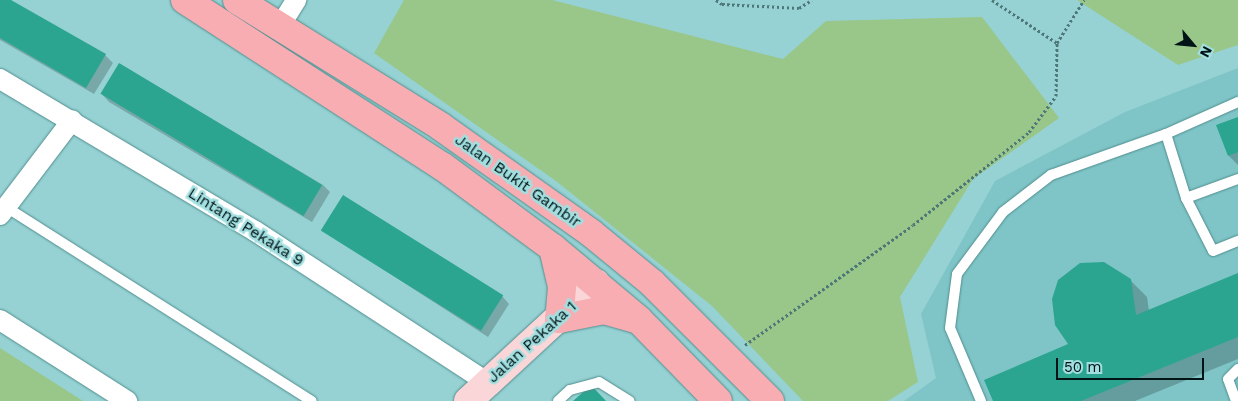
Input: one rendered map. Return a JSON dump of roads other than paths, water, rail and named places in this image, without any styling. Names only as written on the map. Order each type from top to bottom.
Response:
[{"type":"main road","name":"Jalan Bukit Gambir","points":[[185,0],[426,156],[554,248],[638,320],[718,401]]},
{"type":"main road","name":"Jalan Bukit Gambir","points":[[237,0],[440,126],[591,232],[652,283],[770,401]]},
{"type":"main road","points":[[591,232],[602,267],[596,283]]},
{"type":"main road","points":[[554,248],[562,287],[559,319],[604,310],[638,320]]},
{"type":"main road","points":[[596,283],[611,277],[652,283]]},
{"type":"main road","name":"Jalan Pekaka 1","points":[[468,401],[596,283]]},
{"type":"street","points":[[280,26],[296,0]]},
{"type":"street","name":"Lintang Pekaka 9","points":[[0,79],[72,120],[254,231],[488,383]]},
{"type":"street","points":[[3,211],[72,120]]},
{"type":"street","points":[[0,320],[128,401]]},
{"type":"lane","points":[[981,401],[950,328],[957,274],[1003,212],[1052,175],[1166,134],[1238,102]]},
{"type":"lane","points":[[1166,134],[1186,198],[1212,251],[1238,241]]},
{"type":"lane","points":[[1186,198],[1238,179]]},
{"type":"lane","points":[[3,211],[312,401]]},
{"type":"lane","points":[[1236,401],[1228,379],[1238,369]]},
{"type":"lane","points":[[558,401],[570,390],[599,382],[630,401]]}]
